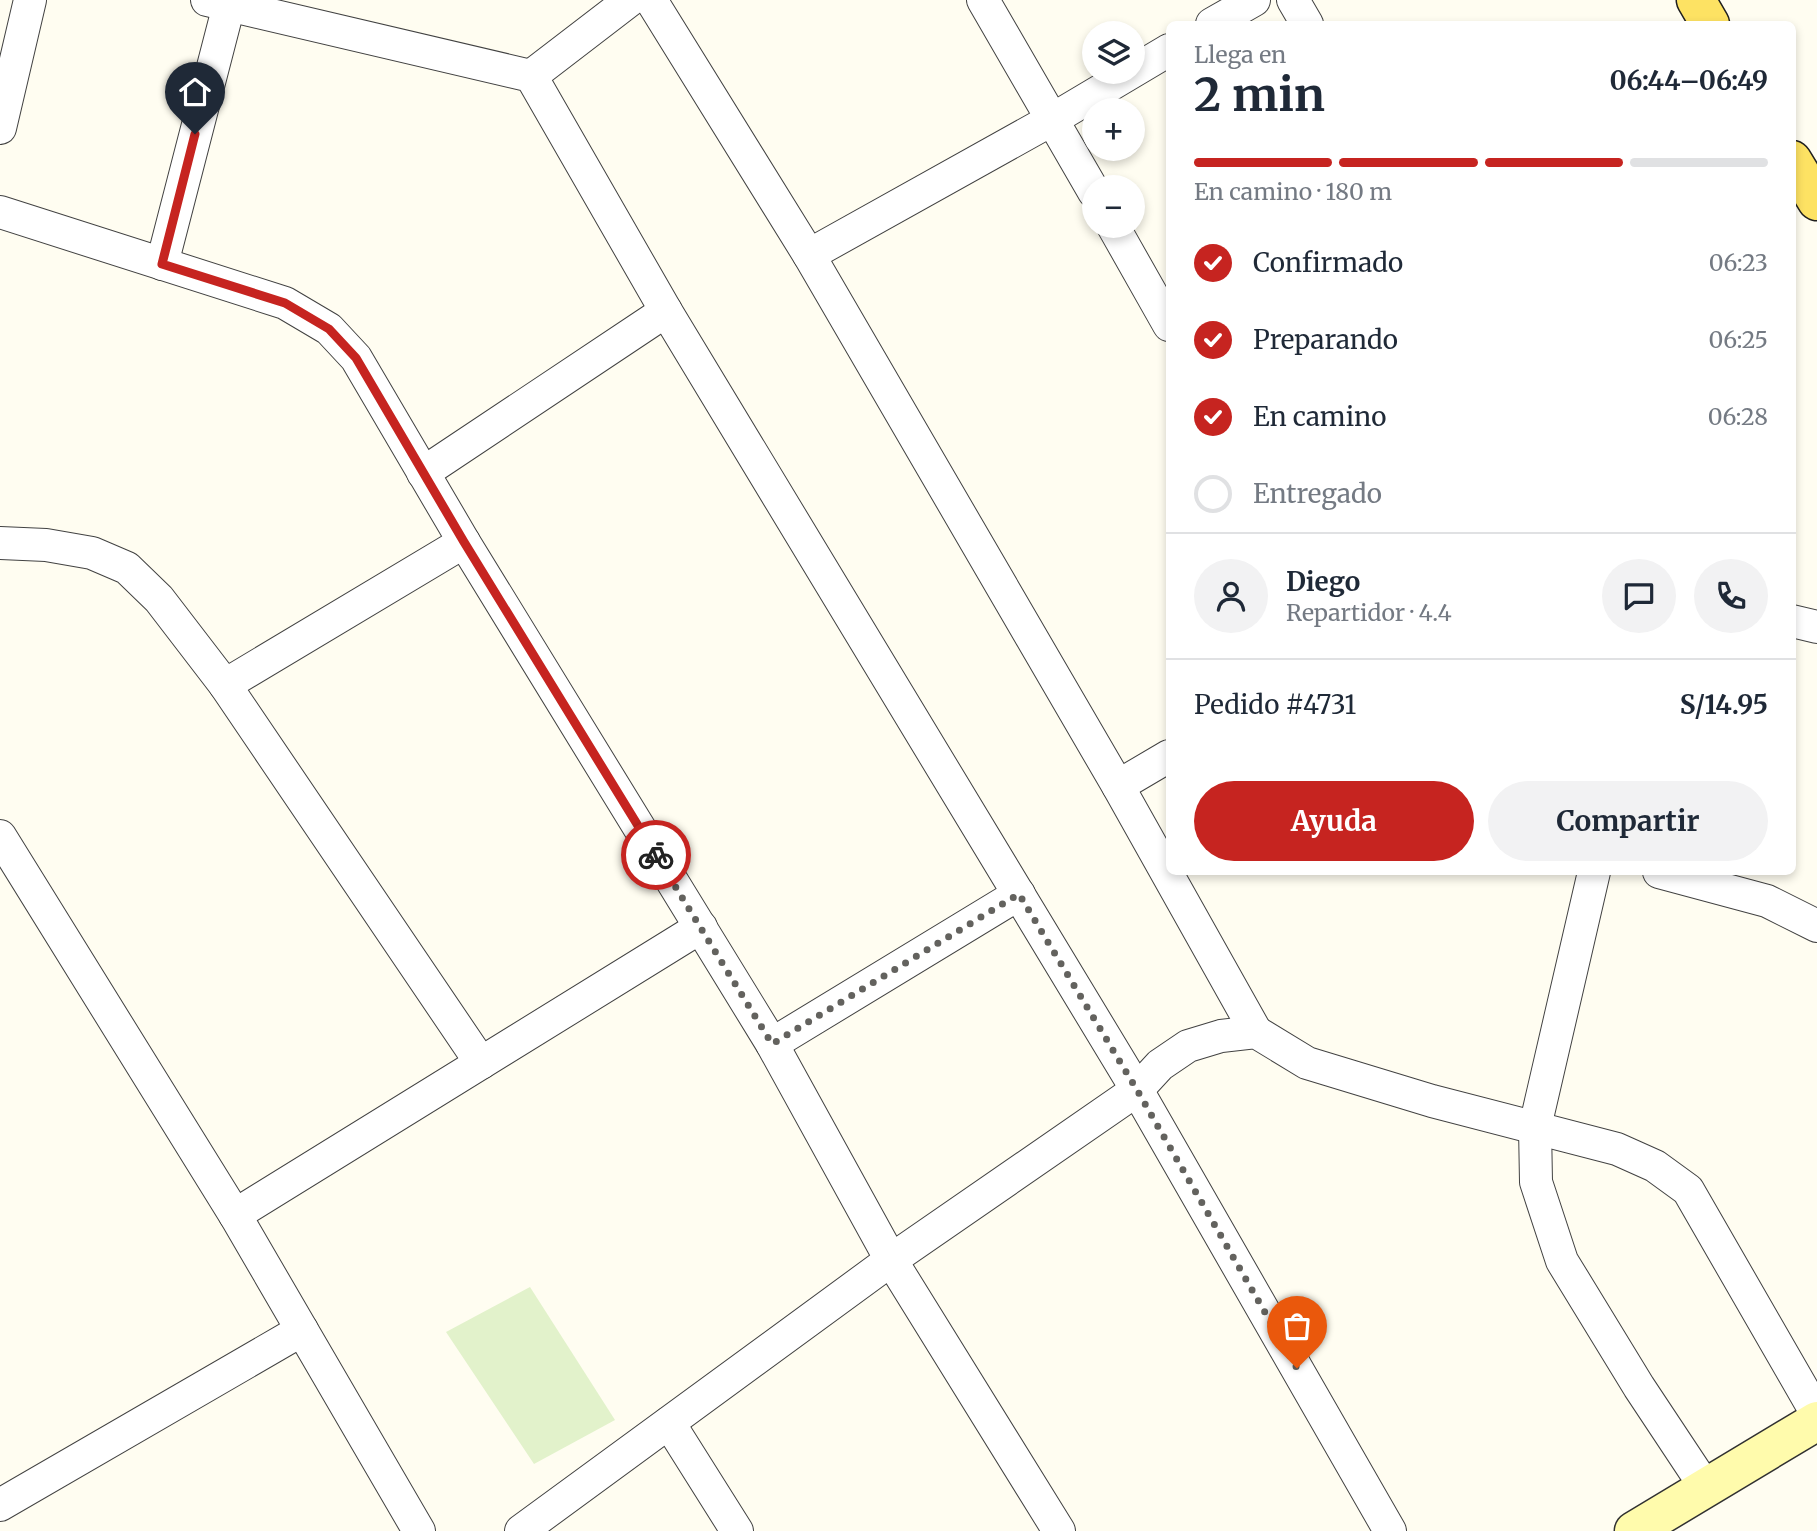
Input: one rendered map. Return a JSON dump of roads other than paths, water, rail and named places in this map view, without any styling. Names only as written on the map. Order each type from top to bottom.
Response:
[{"type":"main road","points":[[1696,0],[1708,21]]},
{"type":"main road","points":[[1796,167],[1817,201]]},
{"type":"main road","points":[[1634,1531],[1817,1421]]},
{"type":"street","points":[[0,128],[30,0]]},
{"type":"street","points":[[531,76],[630,0]]},
{"type":"street","points":[[651,0],[809,255],[1166,872]]},
{"type":"street","points":[[983,0],[1084,175]]},
{"type":"street","points":[[1217,21],[1254,0]]},
{"type":"street","points":[[1293,0],[1305,21]]},
{"type":"street","points":[[162,264],[218,3],[531,76],[666,311],[1137,1090],[1390,1531]]},
{"type":"street","points":[[809,255],[1053,119],[1166,52]]},
{"type":"street","points":[[0,212],[285,303],[329,329],[356,358],[464,542],[772,1044],[891,1260],[1059,1531]]},
{"type":"street","points":[[1120,238],[1166,320]]},
{"type":"street","points":[[423,472],[666,311]]},
{"type":"street","points":[[225,685],[464,542]]},
{"type":"street","points":[[0,543],[46,545],[92,553],[127,568],[159,599],[225,685],[481,1063]]},
{"type":"street","points":[[1796,622],[1817,627]]},
{"type":"street","points":[[1118,786],[1166,759]]},
{"type":"street","points":[[0,836],[235,1215],[419,1531]]},
{"type":"street","points":[[1168,875],[1256,1032],[1307,1063],[1432,1101],[1617,1149],[1655,1166],[1688,1190],[1817,1414]]},
{"type":"street","points":[[1593,875],[1535,1126],[1536,1182],[1562,1261],[1639,1387],[1706,1488]]},
{"type":"street","points":[[1670,875],[1767,901],[1817,926]]},
{"type":"street","points":[[772,1044],[1019,894]]},
{"type":"street","points":[[235,1215],[701,927]]},
{"type":"street","points":[[521,1531],[891,1260],[1023,1166],[1137,1090],[1160,1065],[1188,1046],[1221,1036],[1256,1032]]},
{"type":"street","points":[[0,1505],[302,1331]]},
{"type":"street","points":[[669,1423],[737,1531]]}]
